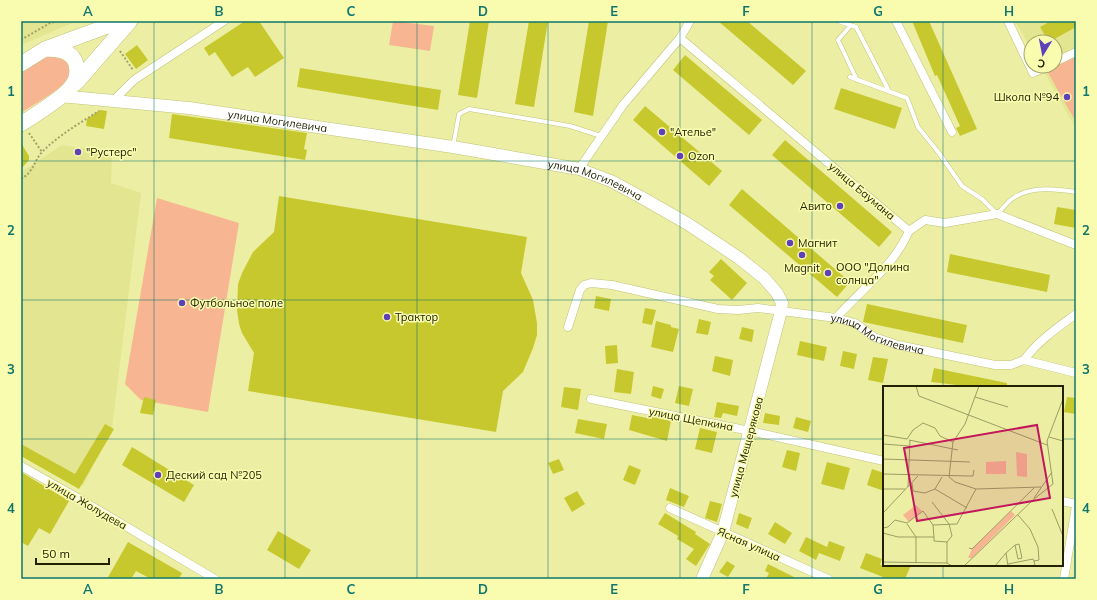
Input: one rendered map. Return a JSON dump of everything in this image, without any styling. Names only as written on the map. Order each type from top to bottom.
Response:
[{"type":"highway","points":[[21,64],[45,49],[121,21]]},
{"type":"highway","points":[[22,123],[66,92],[130,21]]},
{"type":"highway","points":[[45,49],[68,53],[76,60],[78,72],[66,92]]},
{"type":"street","points":[[113,101],[134,80],[224,21]]},
{"type":"street","points":[[579,170],[623,105],[680,38],[690,21]]},
{"type":"street","points":[[896,21],[952,132]]},
{"type":"street","points":[[1008,21],[1023,52]]},
{"type":"street","name":"улица Баумана","points":[[680,38],[909,231]]},
{"type":"street","points":[[1063,58],[1076,52]]},
{"type":"street","name":"улица Могилевича","points":[[66,92],[113,101],[189,108],[453,147],[579,170],[611,181],[639,196],[688,224],[739,258],[764,278],[777,293],[782,303],[781,311],[836,318],[855,323],[874,337],[898,345],[995,365],[1011,365],[1024,360],[1076,373]]},
{"type":"street","points":[[836,318],[892,261],[903,245],[909,231],[924,220],[945,223],[997,214],[1076,245]]},
{"type":"street","points":[[568,327],[580,290],[584,285],[590,283],[612,284],[718,309],[738,310],[758,308],[781,311]]},
{"type":"street","name":"улица Мещерякова","points":[[702,579],[723,532],[781,311]]},
{"type":"street","points":[[1024,360],[1044,338],[1076,314]]},
{"type":"street","name":"улица Щепкина","points":[[591,399],[750,431],[883,461]]},
{"type":"street","name":"улица Жолудева","points":[[21,466],[215,579]]},
{"type":"street","points":[[1063,501],[1076,505],[1064,579]]},
{"type":"street","name":"Ясная улица","points":[[670,508],[828,579]]},
{"type":"lane","points":[[838,21],[856,27],[890,92]]},
{"type":"lane","points":[[852,26],[838,40],[857,80]]},
{"type":"lane","points":[[850,78],[907,98],[918,127],[939,153],[962,186],[982,199],[997,214],[1015,197],[1027,192],[1052,189],[1076,192]]},
{"type":"lane","points":[[453,147],[459,114],[469,109],[570,126],[602,136]]},
{"type":"path","points":[[21,40],[50,23],[59,21]]},
{"type":"path","points":[[21,179],[29,175],[42,152],[52,142],[113,101]]},
{"type":"path","points":[[22,123],[42,152]]},
{"type":"shaded area","points":[[21,21],[77,21],[21,45]]},
{"type":"shaded area","points":[[393,21],[434,26],[430,51],[389,45]]},
{"type":"shaded area","name":"Школа №94","points":[[1015,21],[1076,21],[1076,129],[1045,74],[1063,74],[1063,34],[1023,35]]},
{"type":"shaded area","points":[[48,55],[66,60],[69,68],[68,77],[61,87],[21,113],[21,73]]},
{"type":"shaded area","points":[[1076,55],[1076,122],[1049,74],[1063,74],[1063,62]]},
{"type":"shaded area","points":[[62,145],[112,153],[111,183],[141,193],[112,428],[83,486],[21,452],[21,172]]},
{"type":"shaded area","name":"Футбольное поле","points":[[157,198],[239,223],[208,412],[141,400],[125,384]]},
{"type":"building","points":[[245,21],[259,21],[284,58],[255,77],[248,67],[232,77],[215,52],[209,56],[204,48]]},
{"type":"building","points":[[470,21],[489,21],[477,98],[458,95]]},
{"type":"building","points":[[529,21],[548,21],[534,107],[515,104]]},
{"type":"building","points":[[589,21],[608,21],[593,116],[574,112]]},
{"type":"building","points":[[718,21],[747,21],[806,71],[793,85]]},
{"type":"building","points":[[912,21],[929,21],[977,129],[960,136],[956,128],[960,126],[937,75],[935,76]]},
{"type":"building","points":[[1051,21],[1076,21],[1076,27],[1063,34],[1044,34],[1040,27]]},
{"type":"building","points":[[137,45],[148,60],[136,69],[125,54]]},
{"type":"building","points":[[685,55],[762,120],[749,135],[673,70]]},
{"type":"building","points":[[300,68],[441,90],[438,110],[297,87]]},
{"type":"building","points":[[841,88],[902,108],[895,129],[834,109]]},
{"type":"building","points":[[645,106],[722,171],[709,186],[633,120]]},
{"type":"building","points":[[100,110],[107,111],[104,129],[86,126],[87,119]]},
{"type":"building","points":[[172,114],[307,133],[304,149],[307,150],[305,160],[169,138]]},
{"type":"building","points":[[785,140],[892,232],[879,247],[772,155]]},
{"type":"building","points":[[21,143],[29,156],[29,160],[21,169]]},
{"type":"building","name":"Магнит","points":[[742,189],[850,282],[837,297],[729,205]]},
{"type":"building","name":"Трактор","points":[[279,196],[527,237],[521,273],[533,300],[537,323],[537,335],[523,372],[503,391],[496,432],[248,391],[254,353],[242,333],[239,324],[237,310],[238,284],[253,252],[274,232]]},
{"type":"building","points":[[1057,207],[1076,210],[1076,228],[1054,224]]},
{"type":"building","points":[[950,254],[1050,275],[1047,292],[947,272]]},
{"type":"building","points":[[721,259],[747,283],[732,300],[710,280],[714,276],[709,272]]},
{"type":"building","points":[[596,296],[611,299],[609,311],[594,308]]},
{"type":"building","points":[[867,304],[967,325],[963,343],[863,322]]},
{"type":"building","points":[[645,308],[656,310],[652,325],[642,323]]},
{"type":"building","points":[[699,319],[711,322],[708,335],[696,333]]},
{"type":"building","points":[[656,321],[679,329],[673,352],[651,347]]},
{"type":"building","points":[[742,327],[754,330],[752,342],[739,339]]},
{"type":"building","points":[[800,341],[827,347],[824,361],[797,355]]},
{"type":"building","points":[[617,345],[618,363],[606,364],[605,346]]},
{"type":"building","points":[[843,351],[857,354],[854,369],[840,366]]},
{"type":"building","points":[[715,356],[733,360],[730,376],[712,371]]},
{"type":"building","points":[[873,357],[888,359],[883,383],[868,380]]},
{"type":"building","points":[[934,368],[1007,383],[1007,386],[956,386],[931,382]]},
{"type":"building","points":[[617,369],[634,372],[631,394],[614,392]]},
{"type":"building","points":[[653,386],[664,389],[661,399],[651,396]]},
{"type":"building","points":[[679,386],[693,389],[689,406],[675,403]]},
{"type":"building","points":[[564,387],[581,389],[578,410],[561,407]]},
{"type":"building","points":[[144,397],[156,400],[153,415],[140,413]]},
{"type":"building","points":[[1067,397],[1076,398],[1075,414],[1064,412]]},
{"type":"building","points":[[717,402],[739,406],[737,416],[723,413],[721,418],[714,417]]},
{"type":"building","points":[[765,413],[780,416],[779,425],[763,423]]},
{"type":"building","points":[[632,415],[671,421],[667,441],[629,430]]},
{"type":"building","points":[[796,417],[811,421],[808,432],[793,428]]},
{"type":"building","points":[[578,419],[607,424],[604,439],[575,433]]},
{"type":"building","points":[[105,424],[114,429],[79,489],[21,456],[21,444],[75,474]]},
{"type":"building","points":[[700,428],[717,432],[712,453],[695,449]]},
{"type":"building","name":"Деский сад №205","points":[[132,447],[194,485],[184,502],[122,465]]},
{"type":"building","points":[[787,450],[800,453],[796,471],[782,467]]},
{"type":"building","points":[[559,459],[564,470],[553,474],[548,463]]},
{"type":"building","points":[[827,462],[850,468],[844,490],[821,484]]},
{"type":"building","points":[[629,465],[641,470],[635,485],[623,480]]},
{"type":"building","points":[[872,469],[883,473],[883,491],[867,485]]},
{"type":"building","points":[[21,472],[69,501],[50,534],[39,528],[28,546],[21,542]]},
{"type":"building","points":[[670,488],[689,496],[684,507],[666,500]]},
{"type":"building","points":[[577,491],[585,504],[572,512],[564,498]]},
{"type":"building","points":[[710,501],[722,504],[717,522],[705,518]]},
{"type":"building","points":[[665,513],[696,532],[695,534],[710,544],[696,566],[686,559],[694,549],[677,539],[678,536],[658,524]]},
{"type":"building","points":[[739,513],[752,518],[748,529],[736,524]]},
{"type":"building","points":[[775,522],[792,533],[785,544],[768,534]]},
{"type":"building","points":[[278,531],[311,550],[299,569],[267,550]]},
{"type":"building","points":[[806,537],[827,547],[829,541],[845,547],[840,561],[819,553],[816,560],[799,551]]},
{"type":"building","points":[[128,542],[182,573],[179,579],[151,579],[136,571],[131,579],[107,579]]},
{"type":"building","points":[[866,553],[882,559],[880,565],[883,566],[911,566],[905,579],[882,579],[883,577],[860,568]]},
{"type":"building","points":[[727,561],[735,566],[728,577],[719,572]]},
{"type":"building","points":[[768,564],[798,579],[766,579],[769,573],[765,571]]},
{"type":"place","name":"Школа №94","points":[[1067,97]]},
{"type":"place","name":"\"Ателье\"","points":[[662,132]]},
{"type":"place","name":"\"Рустерс\"","points":[[78,152]]},
{"type":"place","name":"Ozon","points":[[680,156]]},
{"type":"place","name":"Авито","points":[[840,206]]},
{"type":"place","name":"Магнит","points":[[790,243]]},
{"type":"place","name":"Magnit","points":[[802,255]]},
{"type":"place","name":"ООО \"Долина солнца\"","points":[[828,273]]},
{"type":"place","name":"Футбольное поле","points":[[182,303]]},
{"type":"place","name":"Трактор","points":[[387,317]]},
{"type":"place","name":"Деский сад №205","points":[[158,475]]}]
